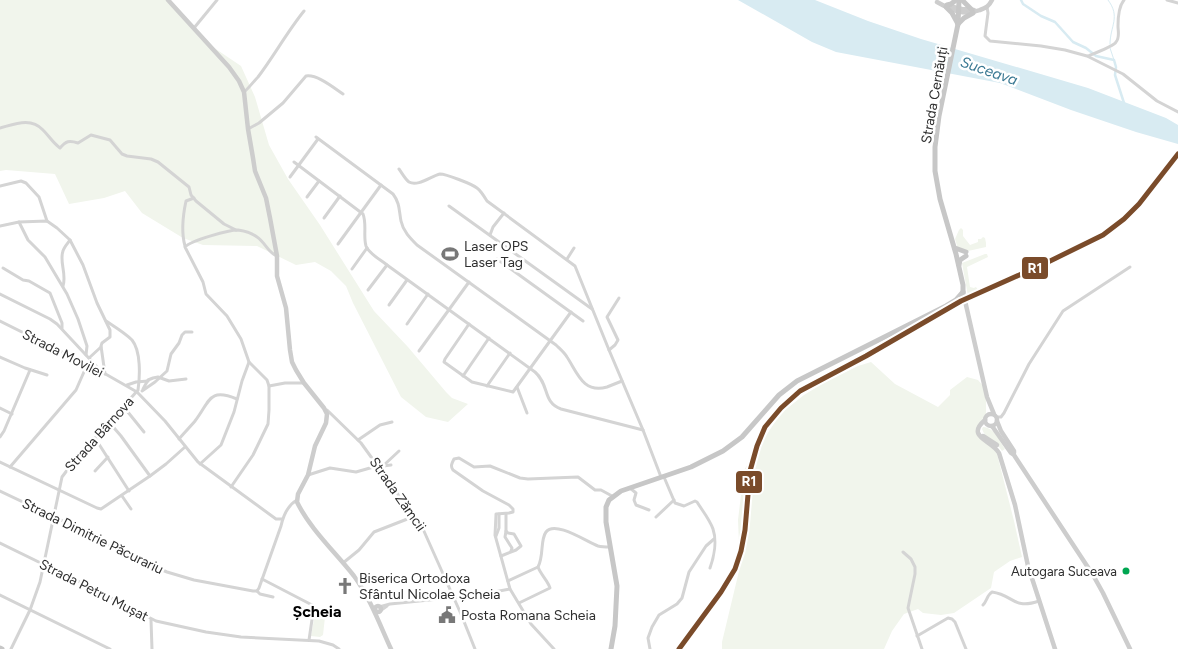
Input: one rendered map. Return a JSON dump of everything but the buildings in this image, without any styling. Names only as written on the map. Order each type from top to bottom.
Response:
[{"type":"main road","points":[[168,0],[229,67],[244,92]]},
{"type":"main road","points":[[932,0],[959,10],[974,11]]},
{"type":"main road","points":[[946,6],[959,0],[974,11]]},
{"type":"main road","name":"Strada Cernăuți","points":[[959,0],[958,24],[939,116],[935,173],[960,287],[963,292]]},
{"type":"main road","points":[[946,6],[958,24],[974,11],[987,7],[992,0]]},
{"type":"main road","name":"Strada Zămcii","points":[[244,92],[254,167],[268,206],[277,256],[277,276],[286,308],[291,356],[296,370],[324,408],[328,417],[326,423]]},
{"type":"main road","name":"Strada Cernăuți","points":[[940,199],[955,248],[987,397],[987,421],[981,428],[981,434],[997,445],[1002,453],[1002,462]]},
{"type":"main road","points":[[955,248],[966,254],[960,260],[959,266]]},
{"type":"main road","points":[[611,649],[615,626],[617,586],[606,512],[607,503],[612,496],[629,488],[696,465],[723,451],[745,434],[779,395],[800,379],[946,306],[956,300],[963,292]]},
{"type":"main road","name":"Strada Cernăuți","points":[[987,397],[1000,429],[1014,451],[1014,455]]},
{"type":"main road","points":[[990,414],[996,418],[995,424],[987,421],[990,414]]},
{"type":"main road","points":[[987,421],[1014,455],[1096,580],[1130,649]]},
{"type":"main road","name":"Strada Cernăuți","points":[[987,421],[979,426],[979,436],[996,448],[1002,462],[1015,505],[1028,566],[1055,649]]},
{"type":"main road","points":[[326,423],[318,436],[308,475],[298,492],[297,500],[317,532],[358,582],[370,603],[377,610],[378,619],[391,649]]},
{"type":"main road","points":[[1002,453],[1009,450]]},
{"type":"street","points":[[194,28],[217,0]]},
{"type":"street","points":[[1092,54],[1117,42],[1120,6],[1124,0]]},
{"type":"street","points":[[1167,0],[1178,3]]},
{"type":"street","points":[[987,7],[985,36],[990,41],[1042,46],[1092,54],[1129,78],[1157,102],[1178,112]]},
{"type":"street","points":[[244,92],[270,61],[294,23],[304,12]]},
{"type":"street","points":[[248,129],[283,103],[306,76],[316,77],[343,94]]},
{"type":"street","points":[[0,128],[18,122],[33,123],[42,129],[60,148],[68,141],[71,140],[78,143],[91,134],[110,140],[122,154],[151,158],[189,186],[191,195],[224,224],[256,236],[273,255],[277,256]]},
{"type":"street","points":[[290,176],[317,138],[396,197],[400,207],[402,223],[407,234],[417,245],[550,340],[567,357],[583,382],[600,388],[622,381]]},
{"type":"street","points":[[294,162],[361,212],[365,218],[367,248],[407,280],[540,376],[545,385],[549,400],[557,407],[643,430]]},
{"type":"street","points":[[399,169],[407,180],[411,182],[418,182],[441,174],[478,188],[487,200],[575,266],[662,476],[676,504],[684,506],[697,502],[713,527],[715,550],[710,568]]},
{"type":"street","points":[[0,186],[21,181],[26,183],[39,198],[47,221],[70,240],[83,265],[97,303],[111,333],[101,346],[87,357]]},
{"type":"street","points":[[307,197],[319,181]]},
{"type":"street","points":[[338,244],[381,184]]},
{"type":"street","points":[[324,218],[340,196]]},
{"type":"street","points":[[194,198],[186,200],[184,208],[183,233],[185,247],[203,282],[206,294],[224,312],[238,333],[249,362],[267,380],[269,386],[268,424],[253,455],[231,487]]},
{"type":"street","points":[[449,206],[593,309]]},
{"type":"street","points":[[490,235],[492,227],[504,213]]},
{"type":"street","points":[[0,226],[19,222],[47,221]]},
{"type":"street","points":[[19,222],[28,240],[45,257],[63,286],[81,326],[87,346],[87,357]]},
{"type":"street","points":[[185,247],[188,243],[237,230]]},
{"type":"street","points":[[63,286],[65,275],[62,254],[70,240]]},
{"type":"street","points":[[352,269],[367,248]]},
{"type":"street","points":[[567,259],[574,248]]},
{"type":"street","points":[[497,259],[583,321]]},
{"type":"street","points":[[368,290],[387,265]]},
{"type":"street","points":[[996,418],[1001,417],[1004,413],[1029,364],[1064,311],[1130,267]]},
{"type":"street","points":[[3,268],[50,293],[62,323],[62,328]]},
{"type":"street","points":[[389,305],[407,280]]},
{"type":"street","points":[[419,351],[469,282]]},
{"type":"street","points":[[0,294],[50,319],[62,328],[103,373]]},
{"type":"street","points":[[407,324],[428,294]]},
{"type":"street","points":[[609,350],[618,340],[607,318],[619,298]]},
{"type":"street","points":[[469,324],[444,361],[445,363],[472,382],[513,392],[571,312]]},
{"type":"street","name":"Strada Movilei","points":[[0,321],[140,392],[200,464],[276,519],[282,519]]},
{"type":"street","points":[[106,322],[125,334],[134,344],[138,357],[140,392]]},
{"type":"street","points":[[140,392],[167,371],[171,354],[182,335],[185,332],[192,332]]},
{"type":"street","points":[[463,376],[489,338]]},
{"type":"street","points":[[101,346],[103,373]]},
{"type":"street","points":[[487,386],[510,353]]},
{"type":"street","points":[[0,357],[47,375]]},
{"type":"street","points":[[200,464],[221,445],[234,412],[249,362]]},
{"type":"street","points":[[10,468],[76,390],[87,365]]},
{"type":"street","points":[[0,438],[30,370]]},
{"type":"street","points":[[127,386],[152,378],[169,381],[186,379]]},
{"type":"street","points":[[140,392],[148,380]]},
{"type":"street","points":[[269,386],[304,382]]},
{"type":"street","points":[[517,387],[527,413]]},
{"type":"street","name":"Strada Bârnova","points":[[11,649],[30,610],[40,582],[58,490],[63,474],[123,406],[140,392]]},
{"type":"street","points":[[179,439],[213,396],[218,394],[237,399]]},
{"type":"street","points":[[123,406],[144,432]]},
{"type":"street","points":[[0,408],[12,414]]},
{"type":"street","name":"Strada Zămcii","points":[[324,408],[370,454],[415,516],[427,536],[474,649]]},
{"type":"street","points":[[326,423],[333,416]]},
{"type":"street","points":[[109,422],[150,476]]},
{"type":"street","points":[[358,440],[380,425],[392,422]]},
{"type":"street","points":[[95,438],[129,491]]},
{"type":"street","points":[[0,462],[99,509],[105,508],[150,476],[185,447]]},
{"type":"street","points":[[383,466],[400,451]]},
{"type":"street","points":[[95,471],[108,457]]},
{"type":"street","points":[[554,649],[531,624],[510,589],[496,536],[499,528],[498,514],[511,513],[513,509],[453,470],[454,459],[461,458],[474,467],[493,467],[520,478],[578,477],[595,490],[601,490],[612,496]]},
{"type":"street","points":[[308,475],[330,468],[356,472],[390,465]]},
{"type":"street","points":[[629,488],[636,493],[634,500],[636,505],[649,510]]},
{"type":"street","name":"Strada Dimitrie Păcurariu","points":[[0,492],[53,516],[129,556],[168,572],[209,583],[257,591],[260,594],[274,597]]},
{"type":"street","points":[[122,496],[131,509]]},
{"type":"street","points":[[257,591],[282,519],[292,503],[297,500]]},
{"type":"street","points":[[656,517],[674,500]]},
{"type":"street","points":[[506,514],[505,538],[512,548],[511,552]]},
{"type":"street","points":[[343,563],[359,550],[374,532],[415,516]]},
{"type":"street","points":[[508,581],[538,567],[542,557],[545,535],[550,529],[557,529],[572,534],[596,545],[610,547]]},
{"type":"street","points":[[501,556],[520,547],[514,534],[506,531]]},
{"type":"street","points":[[650,649],[648,638],[652,627],[659,615],[677,604],[682,598],[689,572],[706,546],[714,539]]},
{"type":"street","name":"Strada Petru Mușat","points":[[0,543],[151,619],[175,626],[232,636],[309,640],[328,643],[339,649]]},
{"type":"street","points":[[903,552],[915,567],[914,582],[908,608],[922,649]]},
{"type":"street","points":[[518,604],[550,588],[538,567]]},
{"type":"street","points":[[262,579],[314,606],[309,640]]},
{"type":"street","points":[[444,599],[449,588]]},
{"type":"street","points":[[377,610],[392,604],[464,597],[510,589]]},
{"type":"street","points":[[983,604],[992,592],[1004,594],[1020,604],[1030,604],[1039,601]]},
{"type":"street","points":[[0,595],[110,649]]},
{"type":"street","points":[[444,599],[457,606],[464,597]]},
{"type":"street","points":[[917,636],[952,618],[966,649]]},
{"type":"street","points":[[151,619],[152,649]]},
{"type":"shaded area","points":[[0,0],[166,0],[201,39],[241,66],[255,97],[269,145],[288,179],[320,225],[374,311],[452,398],[468,404],[448,422],[426,417],[401,397],[346,286],[331,271],[315,262],[296,265],[257,246],[203,245],[183,238],[142,213],[125,191],[104,198],[69,204],[55,174],[0,171]]},
{"type":"shaded area","points":[[961,228],[963,236],[970,245],[978,242],[978,239],[983,237],[985,238],[986,247],[968,251],[958,249],[955,239]]},
{"type":"shaded area","points":[[985,254],[988,257],[967,267],[970,287],[976,287],[978,290],[968,296],[962,263]]},
{"type":"shaded area","points":[[871,362],[895,384],[938,407],[950,395],[950,390],[967,377],[978,380],[984,387],[986,414],[977,432],[997,454],[1022,557],[1010,561],[994,572],[991,588],[954,613],[941,615],[923,613],[918,609],[904,614],[892,631],[884,649],[722,649],[722,642],[740,567],[738,520],[744,470],[780,414],[804,395],[822,384],[858,366]]},
{"type":"shaded area","points":[[983,427],[994,432],[1005,449],[1002,451],[986,435],[982,429]]},
{"type":"shaded area","points":[[315,614],[324,615],[325,617],[323,635],[320,637],[311,636]]},
{"type":"water","name":"Suceava","points":[[738,0],[815,0],[921,39],[1088,88],[1166,118],[1178,125],[1178,144],[1071,110],[1000,83],[836,52],[812,42]]},
{"type":"waterway","points":[[1021,0],[1023,4],[1041,16],[1055,22],[1073,42],[1086,48],[1096,56],[1114,60],[1116,67],[1115,75],[1124,103]]},
{"type":"waterway","points":[[1108,0],[1114,12],[1110,44]]},
{"type":"waterway","points":[[1110,48],[1114,60]]},
{"type":"transit line","name":"R1","points":[[679,649],[721,592],[735,569],[745,530],[750,471],[757,446],[765,427],[781,408],[800,391],[866,356],[961,301],[1103,235],[1124,219],[1139,204],[1178,154]]},
{"type":"place","name":"Laser OPS Laser Tag","points":[[450,254]]},
{"type":"place","name":"Autogara Suceava","points":[[1126,571]]},
{"type":"place","name":"Biserica Ortodoxa Sfântul Nicolae Șcheia","points":[[345,586]]},
{"type":"place","name":"Posta Romana Scheia","points":[[447,615]]},
{"type":"district","name":"Șcheia","points":[[317,611]]}]
